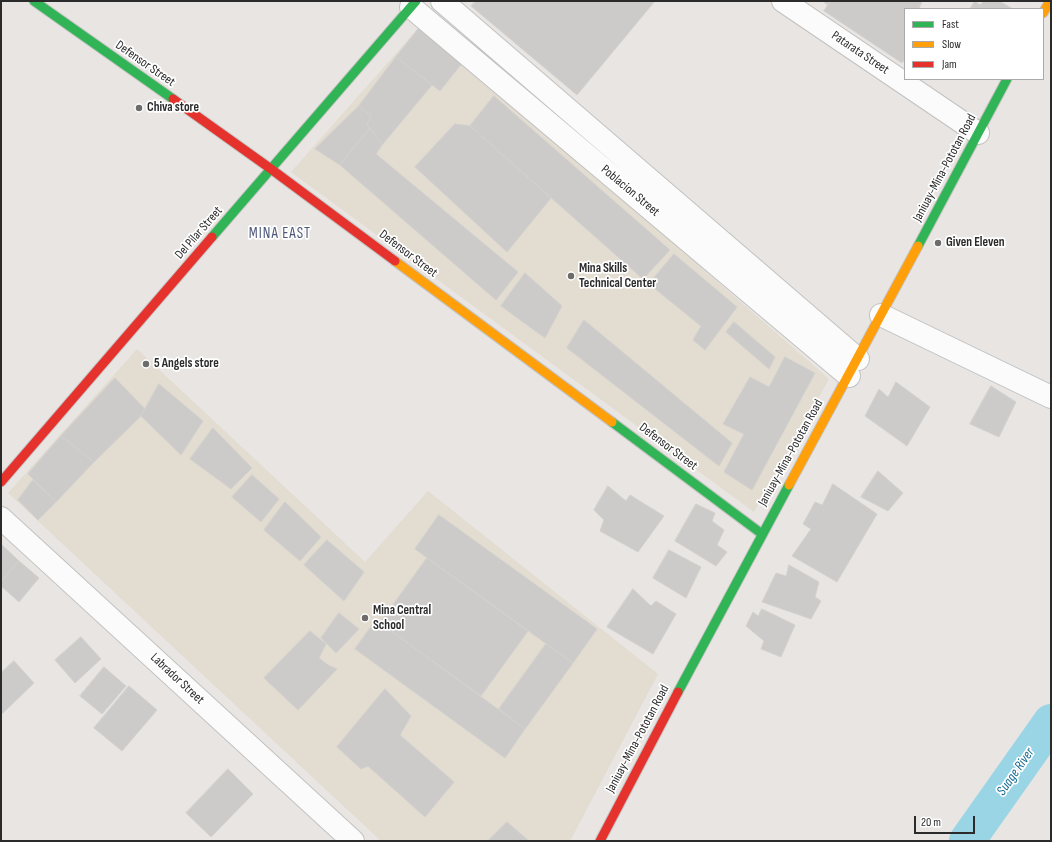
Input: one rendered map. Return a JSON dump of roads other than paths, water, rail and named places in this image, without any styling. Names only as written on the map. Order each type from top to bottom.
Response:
[{"type":"street","name":"Poblacion Street","points":[[442,1],[853,368]]},
{"type":"street","name":"Patarata Street","points":[[782,1],[978,132]]},
{"type":"street","points":[[1044,11],[1050,1]]},
{"type":"street","name":"Defensor Street","points":[[43,4],[271,169],[762,534]]},
{"type":"street","name":"Poblacion Street","points":[[414,4],[853,368]]},
{"type":"street","name":"Del Pilar Street","points":[[1,482],[414,4]]},
{"type":"street","name":"Janiuay-Mina-Pototan Road","points":[[600,841],[762,534],[853,368],[1006,80]]},
{"type":"street","points":[[881,315],[1051,397]]},
{"type":"street","name":"Labrador Street","points":[[1,518],[353,841]]},
{"type":"waterway","name":"Suage River","points":[[967,841],[1051,722]]},
{"type":"place","name":"Chiva store","points":[[139,108]]},
{"type":"place","name":"Given Eleven","points":[[938,243]]},
{"type":"place","name":"Mina Skills Technical Center","points":[[571,276]]},
{"type":"place","name":"5 Angels store","points":[[146,364]]},
{"type":"place","name":"Mina Central School","points":[[365,618]]},
{"type":"district","name":"MINA EAST","points":[[280,234]]}]
